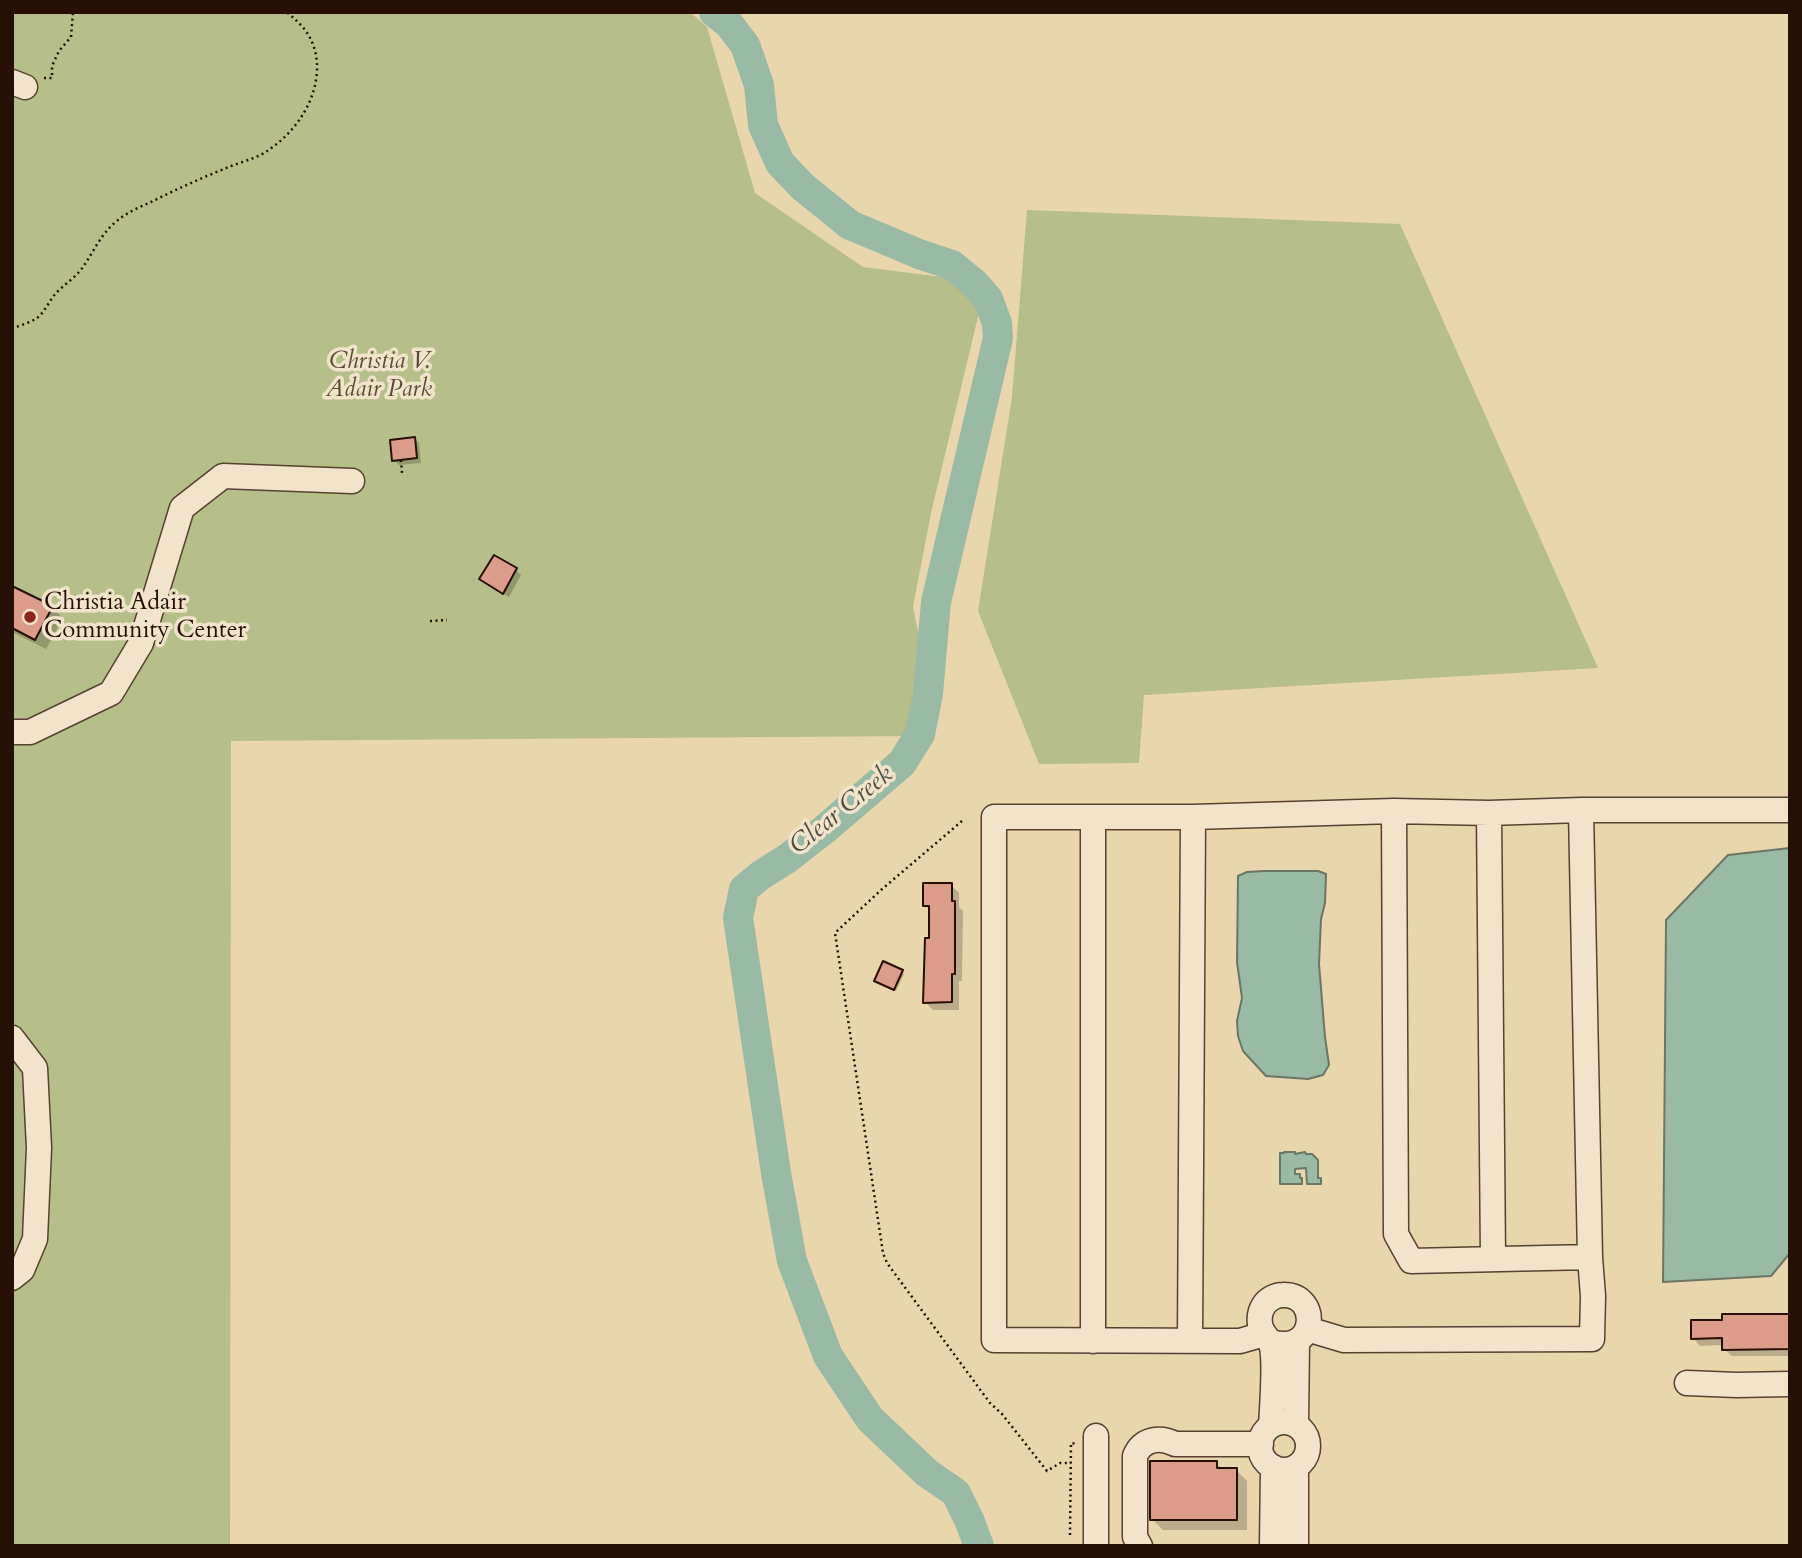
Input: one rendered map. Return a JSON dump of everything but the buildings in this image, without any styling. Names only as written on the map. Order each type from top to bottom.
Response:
[{"type":"street","points":[[12,732],[30,732],[111,693],[141,643],[182,508],[223,476],[352,481]]},
{"type":"street","points":[[1580,810],[1592,1339],[1344,1340],[1302,1335],[1287,1345],[1268,1338],[1240,1341],[994,1340],[994,817],[1193,817],[1394,811],[1489,813],[1580,810],[1790,810]]},
{"type":"street","points":[[1394,811],[1396,1234],[1411,1261],[1590,1256]]},
{"type":"street","points":[[1489,813],[1493,1259]]},
{"type":"street","points":[[1093,817],[1093,1341]]},
{"type":"street","points":[[1190,1341],[1193,817]]},
{"type":"street","points":[[12,1038],[35,1068],[38,1148],[35,1239],[22,1270],[12,1278]]},
{"type":"street","points":[[1285,1295],[1294,1296],[1301,1301],[1309,1315],[1302,1335],[1296,1424],[1306,1436],[1308,1444],[1305,1459],[1285,1467],[1265,1461],[1262,1454],[1273,1361],[1268,1338],[1259,1321],[1264,1305],[1270,1299],[1285,1295]]},
{"type":"street","points":[[1688,1383],[1790,1384]]},
{"type":"street","points":[[1140,1546],[1135,1531],[1135,1456],[1141,1447],[1155,1439],[1175,1444],[1266,1435],[1279,1423],[1296,1424]]},
{"type":"street","points":[[1091,1440],[1096,1546]]},
{"type":"street","points":[[1272,1546],[1285,1467]]},
{"type":"street","points":[[1285,1467],[1296,1546]]},
{"type":"path","points":[[19,85],[52,78],[52,66],[59,51],[71,37],[73,12]]},
{"type":"path","points":[[12,329],[40,315],[57,292],[82,268],[106,232],[125,214],[262,153],[284,138],[300,120],[316,79],[316,55],[314,43],[294,17],[286,12]]},
{"type":"path","points":[[401,460],[402,473]]},
{"type":"path","points":[[430,621],[447,620]]},
{"type":"path","points":[[962,821],[835,933],[885,1258],[990,1404],[1002,1414],[1047,1471],[1059,1463],[1071,1463]]},
{"type":"path","points":[[1070,1535],[1071,1444],[1091,1440]]},
{"type":"green space","name":"Christia V. Adair Park","points":[[12,12],[690,12],[707,27],[755,193],[863,267],[950,278],[982,300],[931,513],[913,607],[925,668],[916,736],[231,741],[230,1546],[12,1546]]},
{"type":"green space","points":[[1027,210],[1400,224],[1598,668],[1144,695],[1139,763],[1039,764],[978,611],[1012,397]]},
{"type":"shaded area","points":[[1790,848],[1790,1253],[1771,1276],[1663,1282],[1666,920],[1728,855]]},
{"type":"shaded area","points":[[1318,871],[1326,874],[1319,964],[1329,1065],[1323,1075],[1308,1079],[1266,1076],[1243,1051],[1238,1036],[1237,1021],[1242,998],[1237,962],[1238,876],[1247,872]]},
{"type":"shaded area","points":[[1280,1153],[1312,1154],[1318,1160],[1318,1178],[1321,1178],[1321,1184],[1307,1184],[1306,1168],[1295,1169],[1295,1174],[1300,1174],[1302,1178],[1302,1184],[1280,1184]]},
{"type":"waterway","name":"Clear Creek","points":[[714,12],[729,24],[745,45],[759,85],[763,125],[780,163],[803,187],[850,225],[952,265],[988,299],[997,323],[998,338],[936,602],[928,694],[920,734],[902,763],[825,829],[744,889],[738,918],[776,1173],[792,1261],[828,1356],[870,1419],[927,1473],[956,1493],[979,1546]]},
{"type":"place","name":"Christia Adair Community Center","points":[[30,617]]}]
